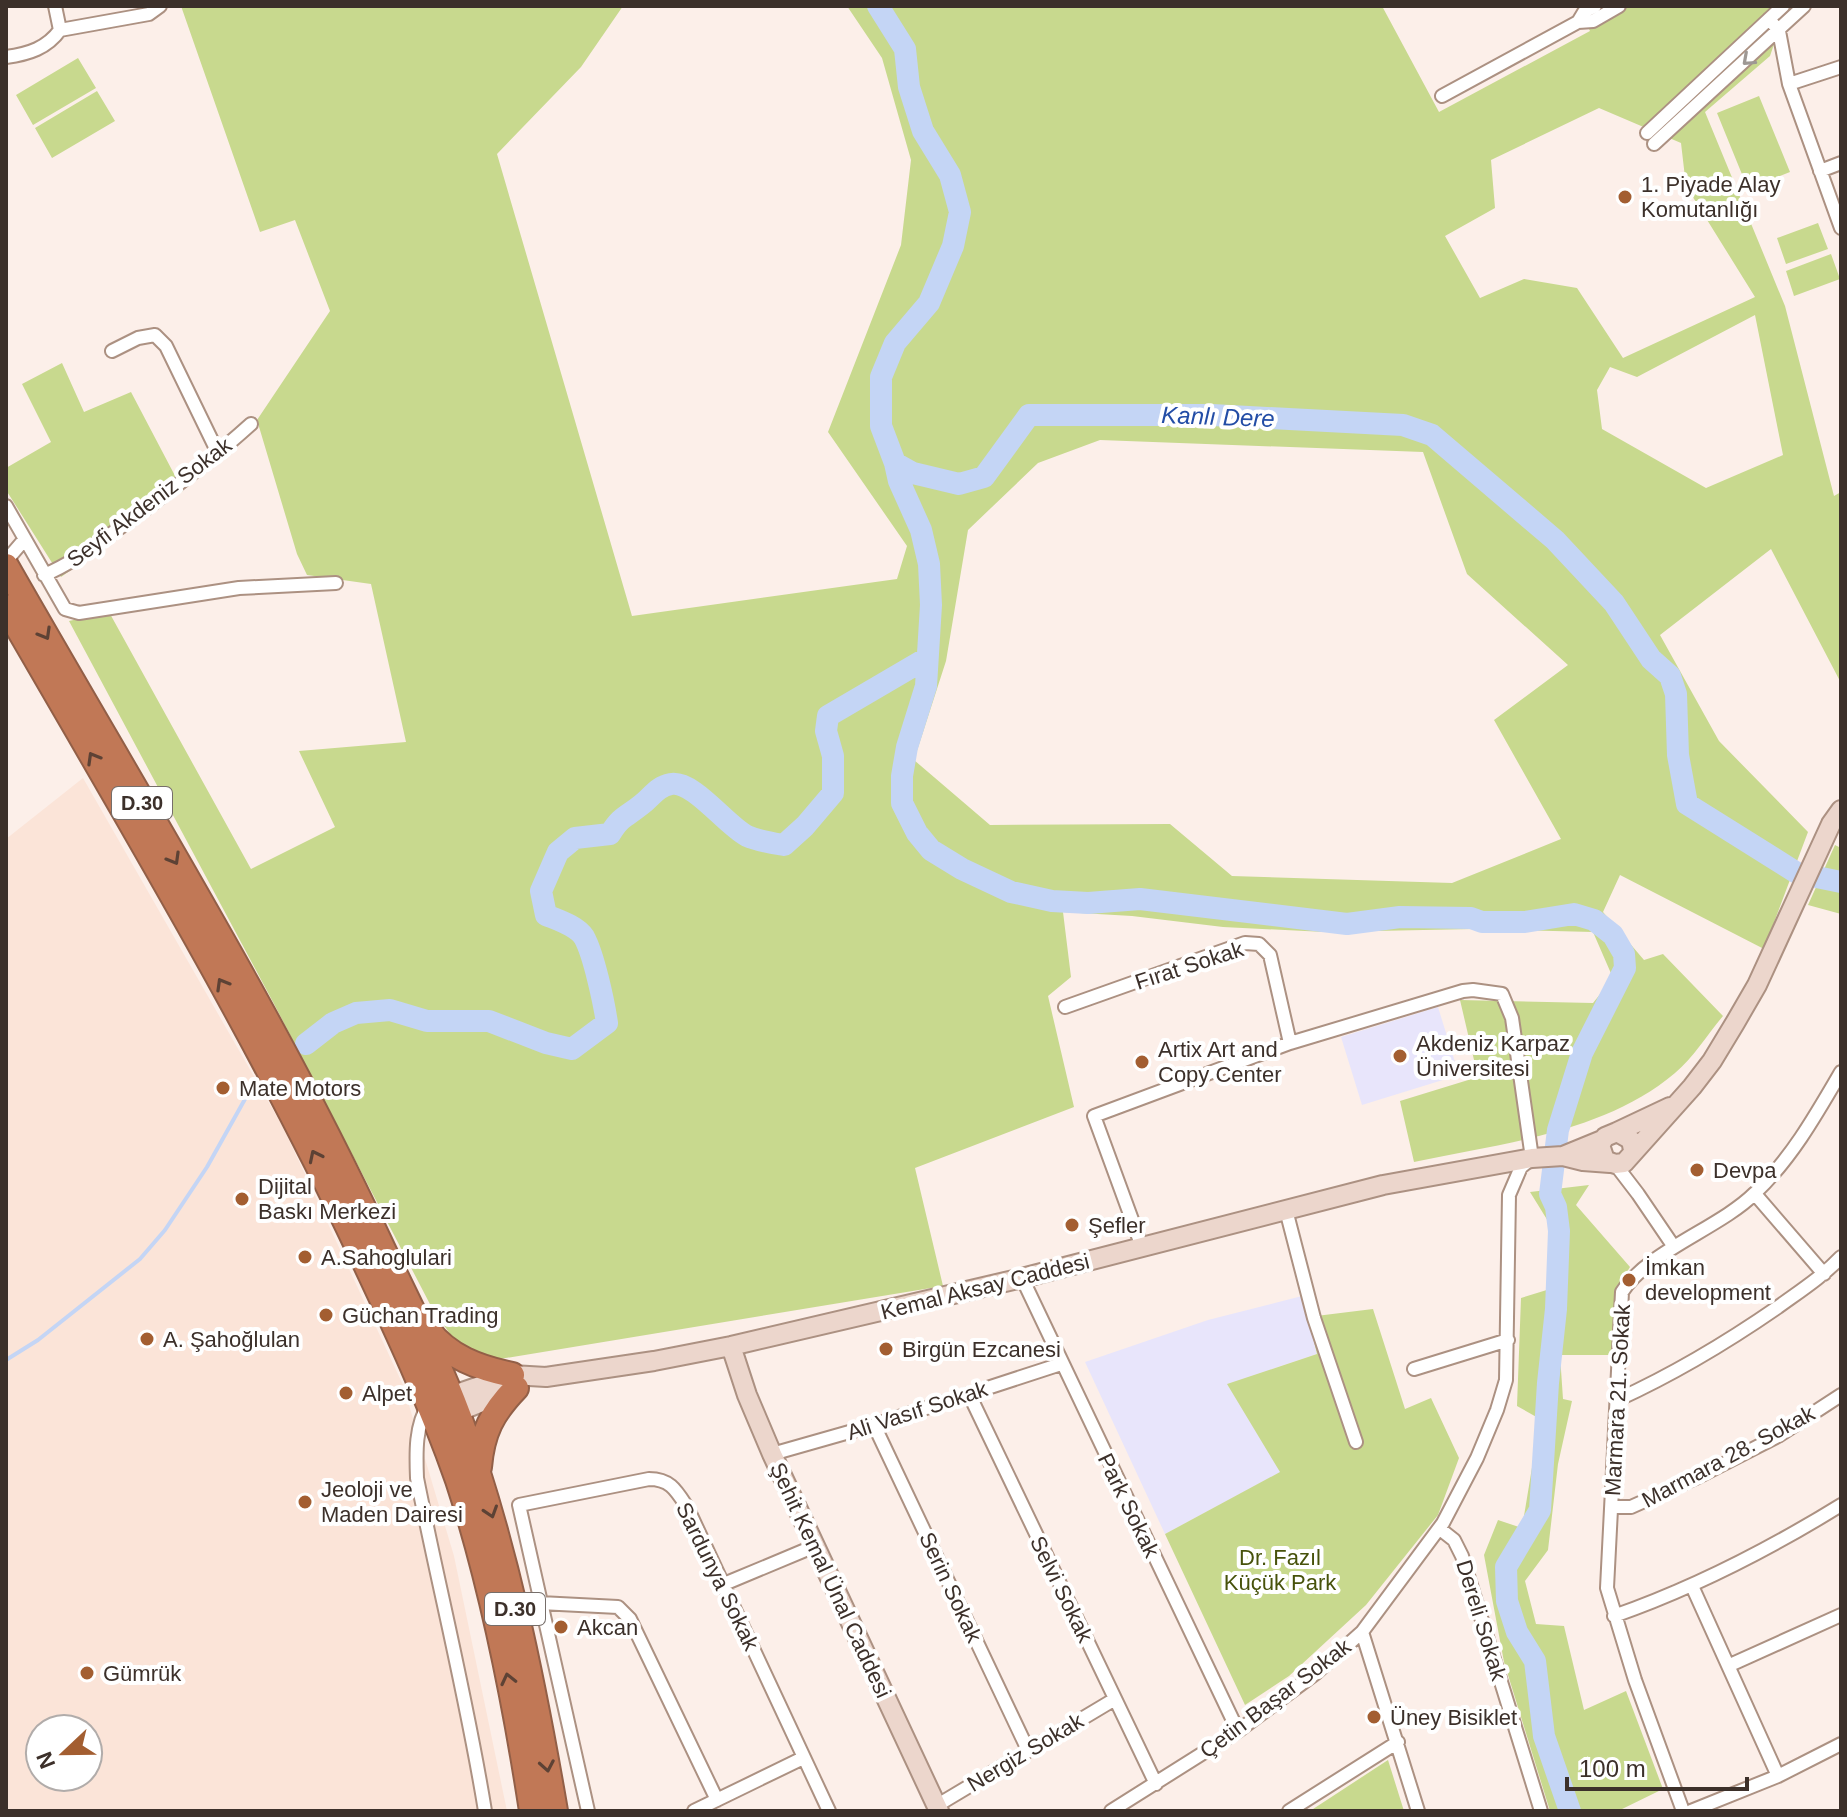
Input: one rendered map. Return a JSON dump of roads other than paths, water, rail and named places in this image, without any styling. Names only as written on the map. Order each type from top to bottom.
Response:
[{"type":"highway","name":"D.30","points":[[6,564],[411,1310],[443,1408],[475,1535],[514,1704],[532,1811]]},
{"type":"highway","name":"D.30","points":[[6,607],[269,1046]]},
{"type":"highway","name":"D.30","points":[[289,1082],[313,1151],[479,1473],[498,1531],[555,1811]]},
{"type":"highway","points":[[411,1310],[433,1338],[452,1354],[514,1382],[488,1425],[481,1449],[479,1473]]},
{"type":"main road","points":[[1622,1158],[1631,1140],[1610,1136],[1602,1156],[1622,1158],[1647,1140],[1712,1061],[1757,985],[1836,817]]},
{"type":"main road","name":"Kemal Aksay Caddesi","points":[[1563,1156],[1673,1106]]},
{"type":"main road","name":"Kemal Aksay Caddesi","points":[[443,1408],[514,1382],[731,1346],[1022,1278],[1383,1185],[1532,1158],[1563,1156],[1583,1161],[1622,1158]]},
{"type":"main road","name":"Şehit Kemal Ünal Caddesi","points":[[731,1346],[772,1454],[937,1808]]},
{"type":"street","points":[[55,6],[60,30]]},
{"type":"street","points":[[1578,22],[1584,12],[1595,6]]},
{"type":"street","points":[[1442,96],[1578,22],[1593,21],[1619,6]]},
{"type":"street","points":[[1783,6],[1651,138],[1779,31],[1804,6]]},
{"type":"street","points":[[6,57],[50,44],[60,30],[149,14],[159,7]]},
{"type":"street","points":[[1769,19],[1779,31],[1789,84],[1841,228]]},
{"type":"street","points":[[1789,84],[1841,67]]},
{"type":"street","points":[[1820,171],[1841,163]]},
{"type":"street","points":[[112,351],[138,338],[155,335],[166,346],[218,453]]},
{"type":"street","name":"Seyfi Akdeniz Sokak","points":[[44,575],[64,567],[218,453],[251,424]]},
{"type":"street","points":[[6,506],[44,575],[65,609],[71,612],[239,588],[336,583]]},
{"type":"street","points":[[6,564],[24,540]]},
{"type":"street","name":"Fırat Sokak","points":[[1065,1007],[1245,943],[1259,944],[1270,955],[1290,1043]]},
{"type":"street","points":[[1142,1247],[1094,1116],[1290,1043],[1463,991],[1502,994],[1512,1018],[1532,1158]]},
{"type":"street","name":"Marmara 21. Sokak","points":[[1683,1811],[1614,1616],[1607,1588],[1622,1292],[1628,1283],[1674,1247],[1755,1194],[1806,1133],[1841,1072]]},
{"type":"street","name":"Çetin Başar Sokak","points":[[1111,1811],[1238,1731],[1316,1673],[1362,1632],[1440,1529],[1477,1458],[1506,1380],[1509,1195],[1521,1167],[1532,1158]]},
{"type":"street","points":[[1622,1158],[1632,1172],[1638,1194]]},
{"type":"street","points":[[1622,1158],[1638,1194],[1674,1247]]},
{"type":"street","points":[[1755,1194],[1824,1274]]},
{"type":"street","points":[[1286,1210],[1314,1318],[1356,1442]]},
{"type":"street","points":[[1617,1400],[1676,1373],[1745,1330],[1824,1274],[1841,1257]]},
{"type":"street","name":"Park Sokak","points":[[1022,1278],[1238,1731]]},
{"type":"street","points":[[1414,1369],[1508,1340]]},
{"type":"street","name":"Ali Vasıf Sokak","points":[[772,1454],[874,1425],[1061,1364]]},
{"type":"street","name":"Selvi Sokak","points":[[969,1394],[1156,1784]]},
{"type":"street","name":"Marmara 28. Sokak","points":[[1612,1507],[1631,1507],[1698,1477],[1778,1436],[1841,1395]]},
{"type":"street","points":[[443,1408],[421,1418],[417,1478],[474,1742],[485,1811]]},
{"type":"street","name":"Serin Sokak","points":[[874,1425],[1028,1750]]},
{"type":"street","name":"Sardunya Sokak","points":[[540,1603],[519,1505],[649,1479],[661,1479],[674,1486],[724,1584],[829,1811]]},
{"type":"street","points":[[1614,1616],[1692,1586],[1784,1540],[1841,1505]]},
{"type":"street","name":"Dereli Sokak","points":[[1440,1529],[1454,1540],[1462,1556],[1541,1811]]},
{"type":"street","points":[[724,1584],[815,1546]]},
{"type":"street","points":[[1692,1586],[1778,1776]]},
{"type":"street","points":[[588,1811],[540,1603],[618,1607],[630,1619],[717,1800]]},
{"type":"street","points":[[1730,1665],[1841,1615]]},
{"type":"street","points":[[1362,1632],[1418,1811]]},
{"type":"street","name":"Nergiz Sokak","points":[[937,1808],[1115,1699]]},
{"type":"street","points":[[1289,1811],[1398,1742]]},
{"type":"street","points":[[1691,1811],[1778,1776],[1841,1744]]},
{"type":"street","points":[[694,1811],[803,1758]]},
{"type":"waterway","name":"Kanlı Dere","points":[[878,6],[905,49],[909,87],[923,131],[950,175],[960,212],[953,246],[929,303],[895,343],[881,377],[881,426],[895,463],[913,473],[959,484],[984,477],[1029,415],[1212,415],[1403,425],[1432,435],[1555,540],[1614,603],[1651,659],[1670,676],[1676,694],[1678,755],[1687,804],[1797,873],[1841,882]]},
{"type":"waterway","points":[[895,463],[899,481],[921,530],[929,564],[931,605],[926,686],[907,747],[902,776],[902,803],[917,833],[931,850],[962,869],[1011,892],[1052,901],[1088,903],[1140,899],[1347,924],[1400,917],[1525,922],[1574,914],[1594,920],[1613,935],[1624,954],[1625,968],[1582,1053],[1558,1130],[1550,1194],[1556,1207],[1559,1231],[1556,1309],[1540,1510],[1506,1567],[1507,1601],[1517,1632],[1535,1661],[1544,1736],[1570,1811]]},
{"type":"waterway","points":[[306,1044],[333,1023],[356,1013],[390,1010],[427,1021],[489,1021],[546,1043],[572,1049],[607,1023],[595,967],[584,937],[572,927],[546,915],[541,891],[558,852],[575,838],[610,834],[624,817],[658,790],[671,784],[689,789],[747,836],[784,845],[833,793],[833,756],[826,731],[828,716],[927,658]]},
{"type":"waterway","points":[[295,1051],[306,1044]]},
{"type":"waterway","points":[[6,1360],[38,1340],[140,1259],[165,1230],[207,1167],[254,1083],[262,1076]]},
{"type":"place","name":"1. Piyade Alay Komutanlığı","points":[[1625,197]]},
{"type":"place","name":"Akdeniz Karpaz Üniversitesi","points":[[1400,1056]]},
{"type":"place","name":"Artix Art and Copy Center","points":[[1142,1062]]},
{"type":"place","name":"Mate Motors","points":[[223,1088]]},
{"type":"place","name":"Devpa","points":[[1697,1170]]},
{"type":"place","name":"Dijital Baskı Merkezi","points":[[242,1199]]},
{"type":"place","name":"Şefler","points":[[1072,1225]]},
{"type":"place","name":"A.Sahoglulari","points":[[305,1257]]},
{"type":"place","name":"İmkan development","points":[[1629,1280]]},
{"type":"place","name":"Güchan Trading","points":[[326,1315]]},
{"type":"place","name":"A. Şahoğlulan","points":[[147,1339]]},
{"type":"place","name":"Birgün Ezcanesi","points":[[886,1349]]},
{"type":"place","name":"Alpet","points":[[346,1393]]},
{"type":"place","name":"Jeoloji ve Maden Dairesi","points":[[305,1502]]},
{"type":"place","name":"Akcan","points":[[561,1627]]},
{"type":"place","name":"Gümrük","points":[[87,1673]]},
{"type":"place","name":"Üney Bisiklet","points":[[1374,1717]]},
{"type":"park label","name":"Dr. Fazıl Küçük Park","points":[[1280,1570]]}]
